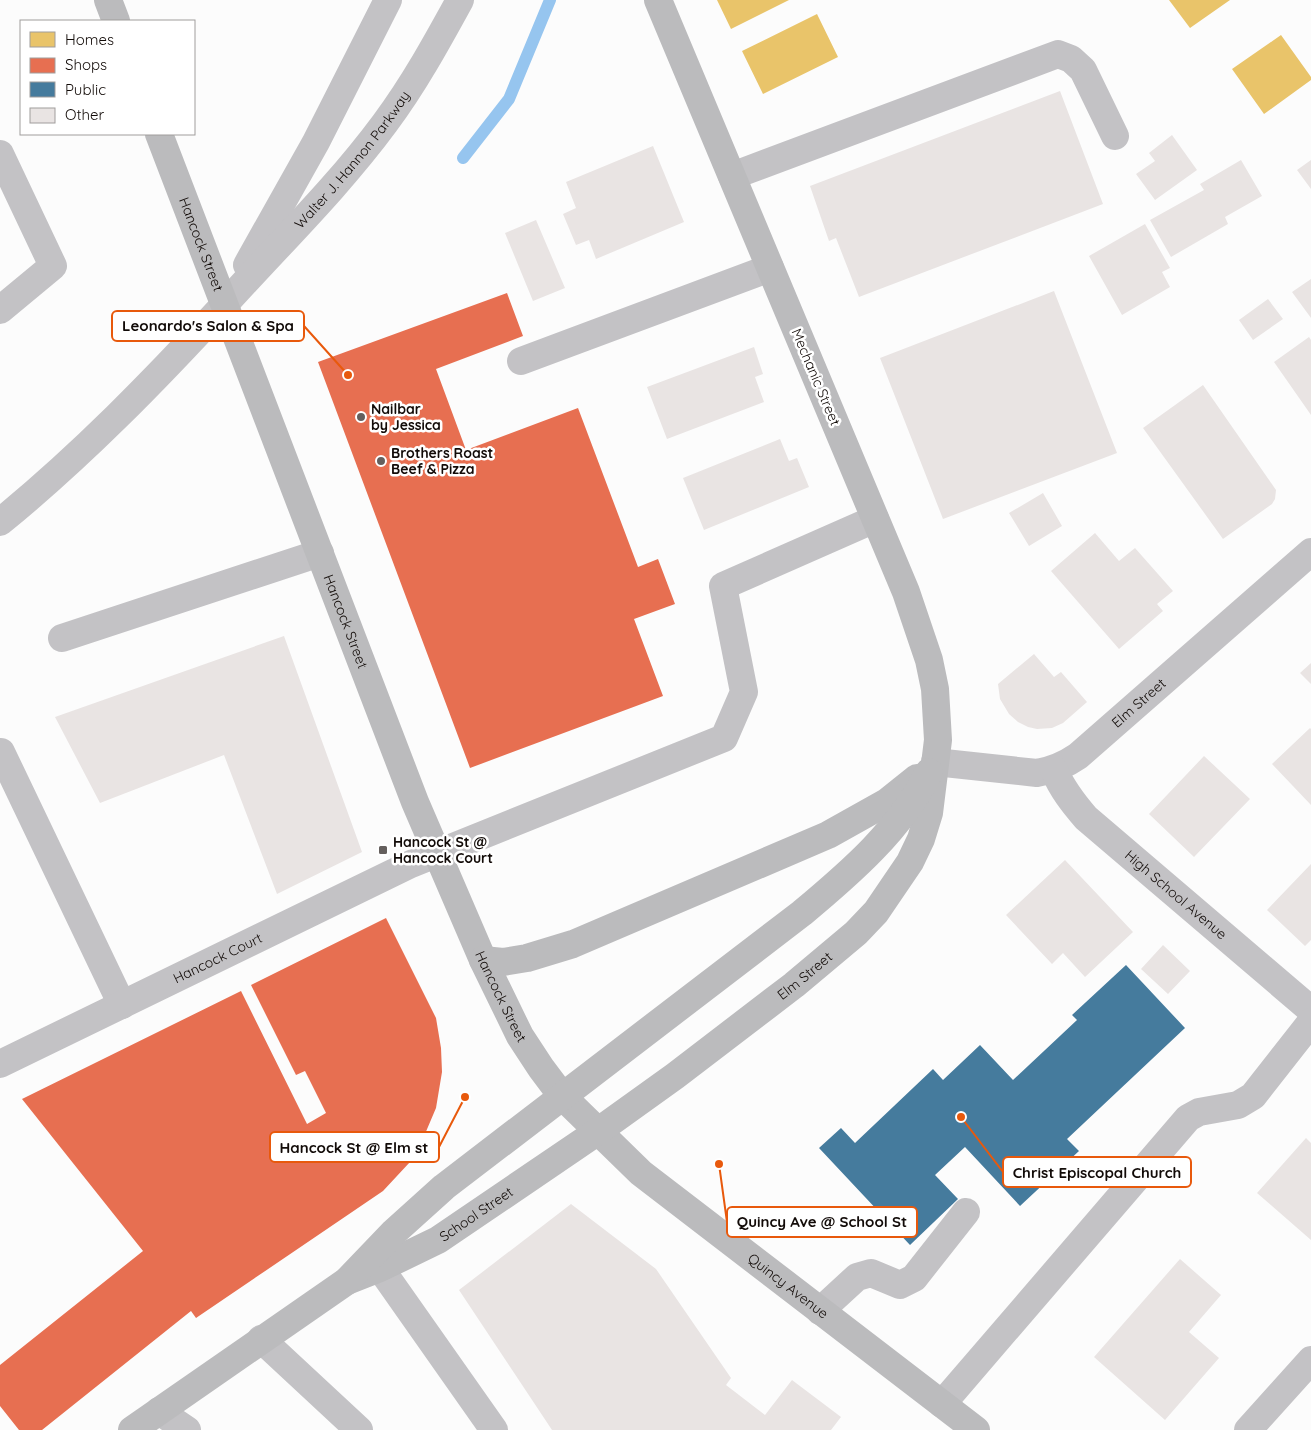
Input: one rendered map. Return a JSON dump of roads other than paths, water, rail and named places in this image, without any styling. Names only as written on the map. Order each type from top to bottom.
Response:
[{"type":"main road","points":[[108,0],[116,20]]},
{"type":"main road","name":"Mechanic Street","points":[[658,0],[906,592],[929,660],[935,690],[938,719],[935,762]]},
{"type":"main road","name":"Hancock Street","points":[[159,135],[436,853],[483,960],[520,1036],[540,1068],[562,1096]]},
{"type":"main road","points":[[483,960],[504,962],[550,952],[573,944],[800,848],[828,835],[887,802],[935,762]]},
{"type":"main road","points":[[562,1096],[802,913],[829,890],[857,864],[911,804],[935,762]]},
{"type":"main road","name":"Elm Street","points":[[597,1132],[690,1065],[794,985],[856,933],[876,912],[910,862],[921,839],[928,813],[935,762]]},
{"type":"main road","name":"Quincy Avenue","points":[[562,1096],[641,1173],[976,1430]]},
{"type":"main road","name":"School Street","points":[[132,1430],[347,1281],[393,1233],[444,1187],[562,1096]]},
{"type":"main road","name":"School Street","points":[[347,1281],[380,1268],[438,1240],[597,1132]]},
{"type":"street","name":"Walter J. Hannon Parkway","points":[[225,303],[316,142],[388,0]]},
{"type":"street","name":"Walter J. Hannon Parkway","points":[[0,522],[70,462],[126,409],[320,202],[361,154],[410,87],[460,0]]},
{"type":"street","points":[[732,176],[1058,54],[1071,60],[1083,70],[1115,136]]},
{"type":"street","points":[[0,154],[10,201],[53,266],[0,310]]},
{"type":"street","points":[[521,361],[770,268]]},
{"type":"street","name":"Hancock Court","points":[[0,1064],[385,876],[436,853],[724,738],[744,692],[723,586],[875,519]]},
{"type":"street","name":"Elm Street","points":[[935,762],[1038,773],[1054,770],[1067,764],[1311,552]]},
{"type":"street","points":[[62,638],[320,553]]},
{"type":"street","points":[[1,752],[122,1004]]},
{"type":"street","name":"High School Avenue","points":[[1054,770],[1070,800],[1086,818],[1311,1010]]},
{"type":"street","points":[[942,1404],[1188,1118],[1199,1112],[1238,1105],[1253,1096],[1311,1022]]},
{"type":"street","points":[[820,1311],[857,1277],[871,1273],[900,1285],[914,1278],[966,1212]]},
{"type":"street","points":[[380,1268],[494,1430]]},
{"type":"street","points":[[261,1339],[358,1430]]},
{"type":"street","points":[[1248,1430],[1311,1360]]},
{"type":"street","points":[[159,1411],[187,1430]]},
{"type":"waterway","points":[[463,158],[509,99],[550,0]]},
{"type":"place","name":"Leonardo's Salon & Spa","points":[[348,375]]},
{"type":"place","name":"Nailbar by Jessica","points":[[361,417]]},
{"type":"place","name":"Brothers Roast Beef & Pizza","points":[[381,461]]},
{"type":"place","name":"Hancock St @ Hancock Court","points":[[383,850]]},
{"type":"place","name":"Hancock St @ Elm st","points":[[465,1097]]},
{"type":"place","name":"Christ Episcopal Church","points":[[961,1117]]},
{"type":"place","name":"Quincy Ave @ School St","points":[[719,1164]]}]
